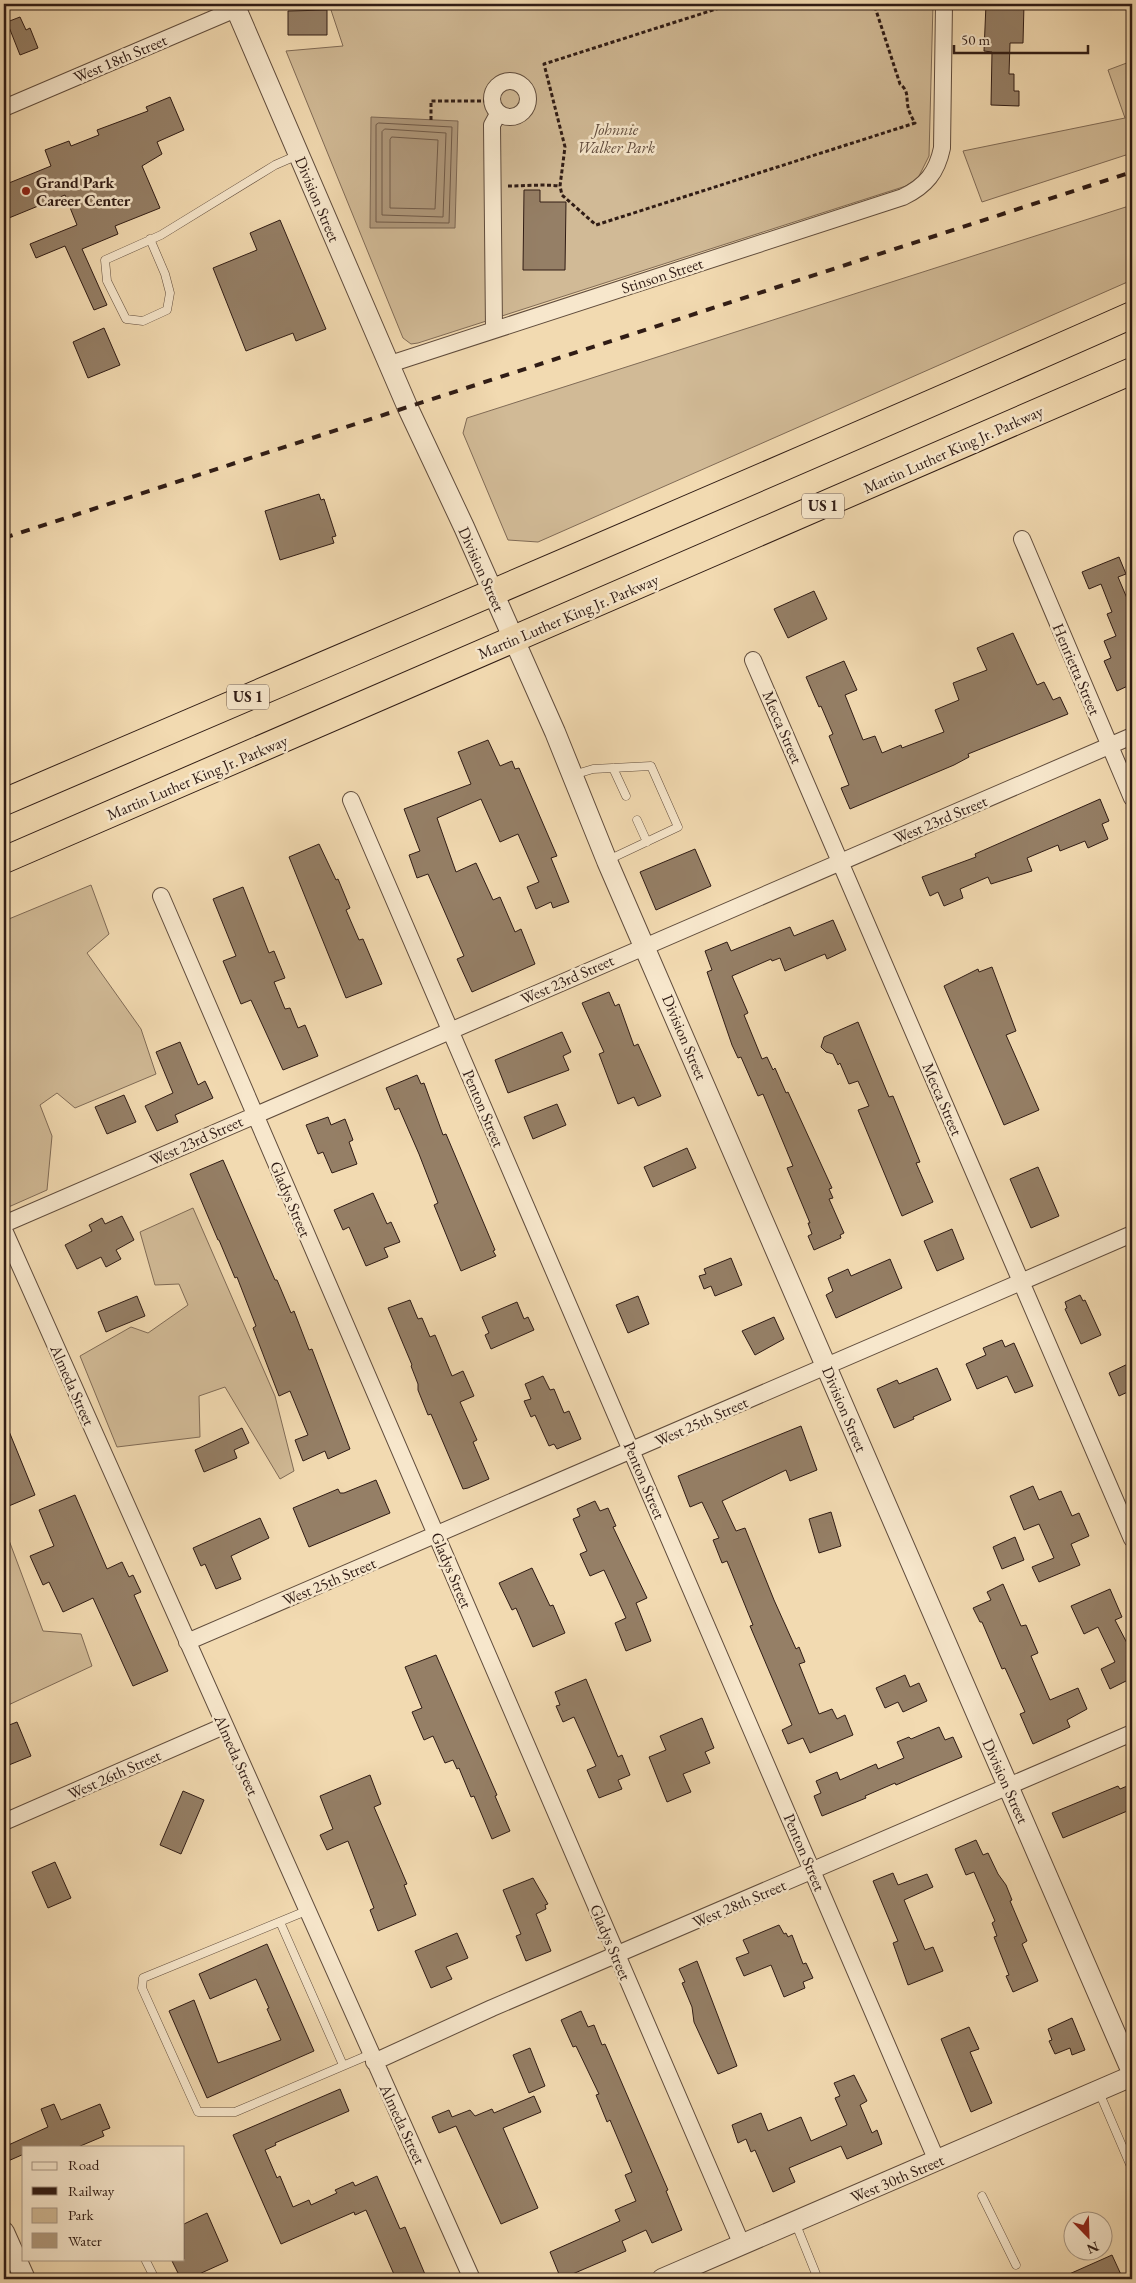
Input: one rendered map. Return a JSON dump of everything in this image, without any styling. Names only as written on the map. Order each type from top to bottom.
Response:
[{"type":"highway","name":"US 1","points":[[4,802],[492,591],[840,444],[1132,314]]},
{"type":"highway","name":"Martin Luther King Jr. Parkway","points":[[4,860],[1132,371]]},
{"type":"street","name":"Stinson Street","points":[[390,364],[903,198],[918,190],[930,178],[938,164],[942,148],[944,4]]},
{"type":"street","name":"West 18th Street","points":[[4,108],[235,6]]},
{"type":"street","name":"Division Street","points":[[235,6],[298,155],[573,776],[607,861],[1132,2072]]},
{"type":"street","points":[[494,329],[492,125],[495,108]]},
{"type":"street","name":"Henrietta Street","points":[[1022,539],[1132,798]]},
{"type":"street","name":"Mecca Street","points":[[753,660],[1132,1539]]},
{"type":"street","name":"West 23rd Street","points":[[4,1224],[254,1114],[1132,736]]},
{"type":"street","name":"Penton Street","points":[[350,800],[937,2161]]},
{"type":"street","name":"Gladys Street","points":[[161,896],[742,2245]]},
{"type":"street","name":"Almeda Street","points":[[4,1230],[306,1912],[472,2279]]},
{"type":"street","name":"West 25th Street","points":[[187,1642],[1132,1234]]},
{"type":"street","name":"West 26th Street","points":[[4,1822],[224,1726]]},
{"type":"street","name":"West 28th Street","points":[[372,2058],[617,1956],[1132,1733]]},
{"type":"street","name":"West 30th Street","points":[[662,2279],[1132,2076]]},
{"type":"street","points":[[4,2232],[25,2279]]},
{"type":"lane","points":[[150,239],[165,274],[170,294],[167,310],[143,321],[126,318],[107,281],[105,260],[196,215],[275,165],[298,155]]},
{"type":"lane","points":[[573,776],[593,769],[651,766],[678,828],[607,861]]},
{"type":"lane","points":[[613,768],[626,796]]},
{"type":"lane","points":[[637,820],[647,842]]},
{"type":"lane","points":[[306,1912],[143,1978],[142,1988],[198,2112],[235,2112],[343,2066],[372,2058]]},
{"type":"lane","points":[[280,1922],[343,2066]]},
{"type":"lane","points":[[1098,2091],[1132,2169]]},
{"type":"lane","points":[[982,2196],[1016,2266]]},
{"type":"lane","points":[[795,2222],[818,2279]]},
{"type":"lane","points":[[146,2260],[155,2279]]},
{"type":"path","points":[[732,4],[719,6],[544,64],[565,147],[560,186],[562,194],[596,225],[914,123],[907,105],[906,88],[900,84],[874,4]]},
{"type":"path","points":[[431,120],[431,101],[495,108]]},
{"type":"path","points":[[492,186],[538,186],[547,184],[560,186]]},
{"type":"green space","name":"Johnnie Walker Park","points":[[329,4],[933,4],[929,156],[918,178],[906,186],[411,344],[403,338],[286,51],[343,46]]},
{"type":"green space","points":[[1132,61],[1132,153],[982,202],[963,151],[1125,118],[1108,70]]},
{"type":"green space","points":[[1132,205],[1132,280],[538,542],[508,540],[463,433],[467,418]]},
{"type":"green space","points":[[91,885],[109,934],[87,953],[141,1029],[156,1074],[75,1108],[57,1093],[40,1105],[52,1136],[47,1190],[4,1209],[4,921]]},
{"type":"green space","points":[[193,1208],[275,1396],[294,1471],[280,1479],[225,1387],[199,1396],[200,1437],[117,1447],[80,1356],[131,1327],[148,1333],[188,1305],[179,1284],[155,1285],[140,1232]]},
{"type":"green space","points":[[4,1527],[43,1631],[81,1634],[92,1666],[4,1707]]},
{"type":"water","points":[[371,117],[458,121],[455,228],[370,228]]},
{"type":"building","points":[[986,4],[1024,4],[1023,43],[1010,43],[1009,74],[1014,74],[1014,91],[1019,91],[1019,106],[991,105],[992,52],[984,51]]},
{"type":"building","points":[[327,10],[327,35],[288,35],[288,11]]},
{"type":"building","points":[[20,17],[26,30],[30,28],[38,48],[20,55],[7,22]]},
{"type":"building","points":[[170,97],[184,130],[157,142],[162,154],[142,166],[160,208],[115,226],[118,234],[82,249],[107,305],[94,310],[65,246],[36,258],[30,244],[77,225],[65,195],[4,220],[4,185],[51,166],[45,150],[69,141],[71,146],[99,135],[97,130],[148,111],[146,107]]},
{"type":"building","points":[[524,190],[540,190],[540,202],[566,202],[565,270],[523,270]]},
{"type":"building","points":[[280,220],[326,329],[296,341],[293,333],[246,351],[213,268],[257,250],[250,233]]},
{"type":"building","points":[[104,328],[120,365],[88,378],[73,342]]},
{"type":"building","points":[[319,494],[321,500],[324,499],[336,536],[332,537],[334,543],[280,560],[265,511]]},
{"type":"building","points":[[1119,557],[1126,574],[1118,577],[1132,610],[1132,684],[1117,691],[1104,661],[1111,658],[1104,641],[1116,636],[1107,614],[1112,612],[1101,584],[1089,589],[1082,572]]},
{"type":"building","points":[[814,591],[827,619],[788,638],[774,609]]},
{"type":"building","points":[[1013,633],[1037,685],[1044,682],[1053,700],[1060,697],[1068,714],[968,754],[969,757],[954,765],[850,809],[841,788],[849,785],[829,736],[833,734],[806,677],[844,661],[857,690],[845,695],[863,740],[875,736],[882,753],[901,745],[902,748],[944,732],[935,710],[959,700],[953,683],[987,670],[977,648]]},
{"type":"building","points":[[488,740],[500,766],[512,761],[515,769],[519,768],[557,856],[551,858],[569,902],[553,908],[551,902],[536,909],[527,887],[539,882],[518,834],[500,842],[481,799],[437,818],[456,872],[476,863],[493,900],[500,897],[515,932],[521,929],[535,964],[472,992],[457,959],[464,956],[428,874],[417,878],[409,855],[420,851],[404,809],[471,784],[458,752]]},
{"type":"building","points":[[1100,799],[1109,821],[1102,824],[1108,839],[1088,848],[1085,841],[1060,851],[1058,845],[1027,858],[1032,871],[991,884],[988,877],[960,889],[963,898],[944,906],[938,892],[930,896],[922,877],[976,857],[975,854]]},
{"type":"building","points":[[319,844],[336,880],[338,879],[350,908],[346,910],[359,940],[363,939],[382,984],[346,998],[289,857]]},
{"type":"building","points":[[695,849],[711,886],[656,910],[640,872]]},
{"type":"building","points":[[243,887],[269,953],[274,951],[285,978],[274,982],[285,1009],[290,1008],[298,1028],[305,1025],[318,1056],[283,1070],[251,1000],[241,1004],[223,961],[236,956],[213,899]]},
{"type":"building","points":[[833,920],[846,950],[827,959],[825,954],[785,971],[780,958],[772,961],[771,959],[732,976],[748,1013],[744,1015],[762,1059],[767,1057],[773,1070],[775,1068],[832,1188],[829,1189],[833,1198],[829,1199],[844,1233],[840,1235],[841,1238],[814,1250],[808,1236],[812,1234],[808,1223],[810,1223],[787,1168],[793,1166],[763,1094],[758,1096],[741,1057],[738,1058],[732,1045],[707,972],[712,970],[705,951],[727,942],[731,951],[790,927],[794,936]]},
{"type":"building","points":[[992,967],[1016,1031],[1006,1035],[1039,1110],[1004,1125],[944,986],[978,969],[979,972]]},
{"type":"building","points":[[609,992],[615,1006],[619,1004],[634,1046],[638,1044],[661,1096],[638,1106],[634,1097],[618,1104],[599,1054],[604,1052],[582,1003]]},
{"type":"building","points":[[858,1022],[889,1097],[893,1096],[920,1162],[916,1163],[933,1202],[902,1216],[858,1110],[869,1106],[858,1081],[849,1084],[840,1063],[838,1065],[833,1054],[826,1052],[821,1047],[824,1037]]},
{"type":"building","points":[[562,1032],[571,1052],[563,1056],[569,1070],[508,1093],[495,1060]]},
{"type":"building","points":[[180,1042],[198,1085],[205,1081],[213,1098],[175,1115],[178,1122],[157,1131],[145,1106],[173,1093],[156,1052]]},
{"type":"building","points":[[417,1075],[421,1084],[424,1083],[443,1135],[446,1134],[495,1250],[493,1251],[496,1256],[461,1271],[434,1205],[438,1203],[419,1154],[399,1108],[395,1110],[386,1088]]},
{"type":"building","points":[[124,1095],[136,1122],[107,1134],[95,1107]]},
{"type":"building","points":[[557,1104],[566,1125],[533,1139],[524,1117]]},
{"type":"building","points":[[328,1117],[331,1125],[345,1119],[353,1140],[349,1142],[357,1164],[332,1173],[323,1152],[318,1154],[306,1125]]},
{"type":"building","points":[[687,1148],[696,1168],[653,1187],[644,1167]]},
{"type":"building","points":[[223,1160],[275,1280],[277,1280],[291,1313],[294,1311],[309,1350],[312,1349],[350,1449],[328,1459],[325,1451],[303,1461],[295,1440],[308,1435],[290,1391],[279,1396],[253,1328],[256,1326],[237,1277],[235,1278],[190,1174]]},
{"type":"building","points":[[1038,1167],[1059,1216],[1031,1228],[1010,1179]]},
{"type":"building","points":[[373,1193],[387,1224],[391,1222],[400,1242],[384,1248],[388,1257],[366,1266],[349,1227],[343,1230],[334,1210]]},
{"type":"building","points":[[122,1216],[134,1240],[116,1250],[121,1259],[106,1267],[101,1257],[77,1269],[65,1245],[92,1231],[89,1225],[102,1218],[105,1224]]},
{"type":"building","points":[[952,1229],[964,1259],[937,1271],[924,1241]]},
{"type":"building","points":[[731,1258],[742,1285],[715,1296],[711,1286],[704,1289],[699,1276],[706,1274],[704,1269]]},
{"type":"building","points":[[890,1259],[902,1288],[836,1318],[826,1295],[833,1291],[828,1278],[848,1269],[851,1276]]},
{"type":"building","points":[[1080,1295],[1083,1301],[1085,1300],[1101,1335],[1081,1344],[1065,1309],[1067,1308],[1065,1302]]},
{"type":"building","points":[[137,1296],[145,1316],[106,1332],[98,1312]]},
{"type":"building","points":[[638,1296],[649,1324],[628,1333],[616,1305]]},
{"type":"building","points":[[410,1300],[418,1319],[422,1318],[430,1337],[435,1335],[452,1376],[463,1371],[474,1396],[460,1402],[477,1440],[473,1442],[489,1479],[468,1488],[463,1489],[431,1414],[428,1415],[418,1390],[412,1365],[388,1308]]},
{"type":"building","points":[[517,1302],[524,1319],[528,1317],[534,1330],[491,1349],[485,1335],[489,1333],[482,1317]]},
{"type":"building","points":[[774,1317],[784,1339],[755,1355],[742,1331]]},
{"type":"building","points":[[1002,1340],[1005,1347],[1014,1343],[1033,1386],[1015,1393],[1007,1376],[977,1389],[966,1364],[986,1355],[983,1348]]},
{"type":"building","points":[[1132,1362],[1132,1390],[1119,1396],[1109,1373]]},
{"type":"building","points":[[937,1368],[951,1400],[894,1428],[877,1389],[897,1380],[899,1384]]},
{"type":"building","points":[[543,1376],[550,1390],[554,1389],[564,1413],[569,1411],[581,1439],[557,1449],[554,1444],[549,1446],[535,1415],[531,1417],[524,1401],[531,1399],[525,1384]]},
{"type":"building","points":[[4,1419],[35,1495],[4,1508]]},
{"type":"building","points":[[801,1426],[817,1470],[790,1481],[786,1470],[722,1501],[736,1531],[745,1528],[774,1600],[796,1649],[799,1647],[805,1662],[799,1664],[819,1714],[832,1709],[837,1719],[845,1715],[853,1735],[810,1753],[803,1738],[788,1744],[782,1730],[792,1725],[750,1626],[753,1625],[727,1561],[722,1563],[713,1540],[719,1538],[702,1502],[690,1507],[678,1476]]},
{"type":"building","points":[[242,1428],[249,1443],[234,1450],[237,1458],[204,1472],[195,1450]]},
{"type":"building","points":[[376,1480],[390,1513],[309,1547],[293,1508],[338,1489],[340,1493],[344,1493]]},
{"type":"building","points":[[1033,1486],[1039,1500],[1061,1491],[1072,1516],[1079,1513],[1089,1536],[1071,1544],[1080,1565],[1039,1582],[1032,1567],[1054,1558],[1039,1524],[1024,1530],[1010,1496]]},
{"type":"building","points":[[75,1495],[107,1569],[122,1562],[129,1577],[133,1575],[141,1592],[134,1595],[168,1671],[133,1686],[93,1598],[63,1612],[49,1582],[43,1585],[30,1556],[54,1546],[39,1510]]},
{"type":"building","points":[[595,1501],[600,1511],[608,1508],[616,1526],[613,1527],[647,1598],[636,1603],[651,1641],[626,1651],[615,1623],[626,1618],[604,1570],[590,1576],[580,1554],[587,1551],[573,1519],[580,1516],[577,1509]]},
{"type":"building","points":[[831,1512],[841,1546],[819,1553],[809,1519]]},
{"type":"building","points":[[260,1518],[269,1538],[231,1556],[241,1579],[216,1589],[205,1564],[201,1566],[193,1548]]},
{"type":"building","points":[[1015,1537],[1024,1560],[1002,1569],[993,1547]]},
{"type":"building","points":[[532,1568],[550,1606],[553,1605],[565,1633],[533,1647],[516,1608],[512,1610],[499,1583]]},
{"type":"building","points":[[1003,1584],[1021,1626],[1026,1625],[1038,1653],[1031,1656],[1050,1700],[1078,1688],[1087,1709],[1067,1720],[1070,1727],[1033,1744],[1020,1714],[1025,1712],[1005,1668],[1002,1669],[982,1622],[980,1622],[973,1608],[991,1600],[987,1592]]},
{"type":"building","points":[[1110,1589],[1122,1617],[1115,1620],[1128,1645],[1132,1643],[1132,1678],[1110,1689],[1101,1669],[1115,1662],[1098,1627],[1084,1634],[1071,1606]]},
{"type":"building","points":[[436,1655],[497,1795],[495,1796],[510,1831],[492,1839],[474,1796],[471,1797],[459,1768],[457,1769],[453,1760],[445,1763],[433,1736],[424,1740],[412,1712],[422,1708],[405,1667]]},
{"type":"building","points":[[905,1675],[910,1687],[919,1683],[927,1701],[903,1712],[898,1702],[885,1708],[876,1688]]},
{"type":"building","points":[[586,1679],[618,1757],[622,1755],[630,1775],[618,1780],[622,1789],[599,1798],[587,1770],[596,1766],[574,1717],[563,1722],[556,1706],[560,1705],[555,1692]]},
{"type":"building","points":[[702,1718],[714,1748],[705,1752],[710,1763],[683,1774],[691,1792],[667,1802],[649,1757],[666,1750],[660,1736]]},
{"type":"building","points":[[17,1722],[31,1756],[4,1767],[4,1727]]},
{"type":"building","points":[[939,1727],[945,1740],[953,1737],[962,1757],[896,1785],[895,1783],[865,1796],[866,1798],[822,1816],[814,1796],[821,1793],[816,1781],[837,1772],[840,1780],[876,1764],[878,1769],[904,1758],[897,1742],[909,1737],[911,1739]]},
{"type":"building","points":[[370,1775],[381,1804],[374,1807],[407,1884],[404,1885],[416,1915],[378,1931],[370,1910],[374,1908],[348,1841],[327,1850],[320,1835],[333,1829],[320,1796]]},
{"type":"building","points":[[1132,1784],[1132,1809],[1063,1838],[1052,1813],[1118,1786],[1120,1789]]},
{"type":"building","points":[[183,1791],[204,1800],[181,1854],[160,1845]]},
{"type":"building","points":[[976,1840],[983,1855],[988,1853],[998,1874],[1006,1885],[1012,1900],[1010,1901],[1027,1941],[1022,1944],[1038,1981],[1013,1992],[1006,1976],[1009,1975],[994,1937],[997,1936],[992,1923],[995,1921],[974,1872],[966,1875],[955,1849]]},
{"type":"building","points":[[55,1862],[71,1898],[48,1908],[32,1872]]},
{"type":"building","points":[[893,1873],[898,1885],[927,1874],[933,1887],[904,1900],[925,1950],[933,1947],[943,1971],[908,1985],[893,1943],[898,1941],[873,1881]]},
{"type":"building","points":[[533,1878],[548,1904],[545,1905],[546,1909],[536,1914],[551,1951],[526,1961],[516,1936],[521,1934],[503,1890]]},
{"type":"building","points":[[779,1925],[784,1934],[786,1933],[788,1937],[792,1935],[803,1964],[806,1963],[813,1978],[803,1982],[805,1988],[784,1997],[771,1965],[744,1976],[736,1958],[749,1953],[743,1940]]},
{"type":"building","points":[[457,1933],[468,1958],[446,1967],[452,1979],[431,1988],[415,1951]]},
{"type":"building","points":[[267,1944],[314,2051],[207,2098],[169,2011],[194,2000],[218,2063],[281,2040],[256,1979],[210,1999],[199,1974]]},
{"type":"building","points":[[697,1961],[737,2066],[718,2074],[694,2022],[692,2007],[682,1983],[685,1982],[679,1969]]},
{"type":"building","points":[[581,2011],[588,2027],[594,2025],[602,2045],[605,2044],[668,2190],[666,2191],[682,2230],[652,2243],[646,2230],[622,2241],[626,2251],[561,2279],[550,2252],[620,2221],[615,2210],[636,2201],[625,2175],[632,2172],[610,2120],[607,2122],[596,2095],[599,2094],[576,2046],[573,2047],[561,2020]]},
{"type":"building","points":[[1072,2018],[1085,2050],[1072,2055],[1070,2048],[1055,2054],[1049,2041],[1052,2040],[1048,2029]]},
{"type":"building","points":[[969,2027],[979,2049],[970,2052],[992,2103],[971,2112],[941,2039]]},
{"type":"building","points":[[530,2048],[545,2086],[529,2093],[513,2055]]},
{"type":"building","points":[[854,2075],[867,2101],[860,2105],[872,2133],[877,2130],[882,2144],[847,2159],[841,2146],[789,2168],[795,2182],[773,2192],[755,2150],[751,2152],[746,2139],[738,2143],[732,2125],[761,2113],[768,2131],[801,2117],[811,2141],[847,2125],[835,2098],[840,2096],[834,2083]]},
{"type":"building","points":[[340,2089],[349,2111],[275,2143],[276,2145],[265,2150],[277,2178],[280,2176],[293,2207],[309,2200],[311,2205],[337,2193],[335,2190],[353,2182],[355,2186],[377,2176],[400,2229],[405,2227],[427,2279],[396,2279],[366,2210],[355,2215],[354,2212],[281,2244],[233,2135]]},
{"type":"building","points":[[534,2096],[541,2112],[503,2128],[538,2208],[501,2224],[456,2126],[439,2133],[432,2117],[449,2110],[452,2117],[470,2110],[475,2116],[492,2109],[494,2113]]},
{"type":"building","points":[[54,2104],[61,2120],[100,2104],[110,2128],[102,2131],[104,2136],[80,2146],[22,2146],[22,2155],[8,2161],[4,2147],[48,2127],[41,2109]]},
{"type":"building","points":[[207,2213],[228,2261],[188,2279],[181,2279],[172,2261],[185,2260],[185,2224]]},
{"type":"building","points":[[1114,2259],[1123,2279],[1058,2279],[1101,2260]]},
{"type":"railway","points":[[4,538],[1132,172]]},
{"type":"place","name":"Grand Park Career Center","points":[[26,191]]}]
